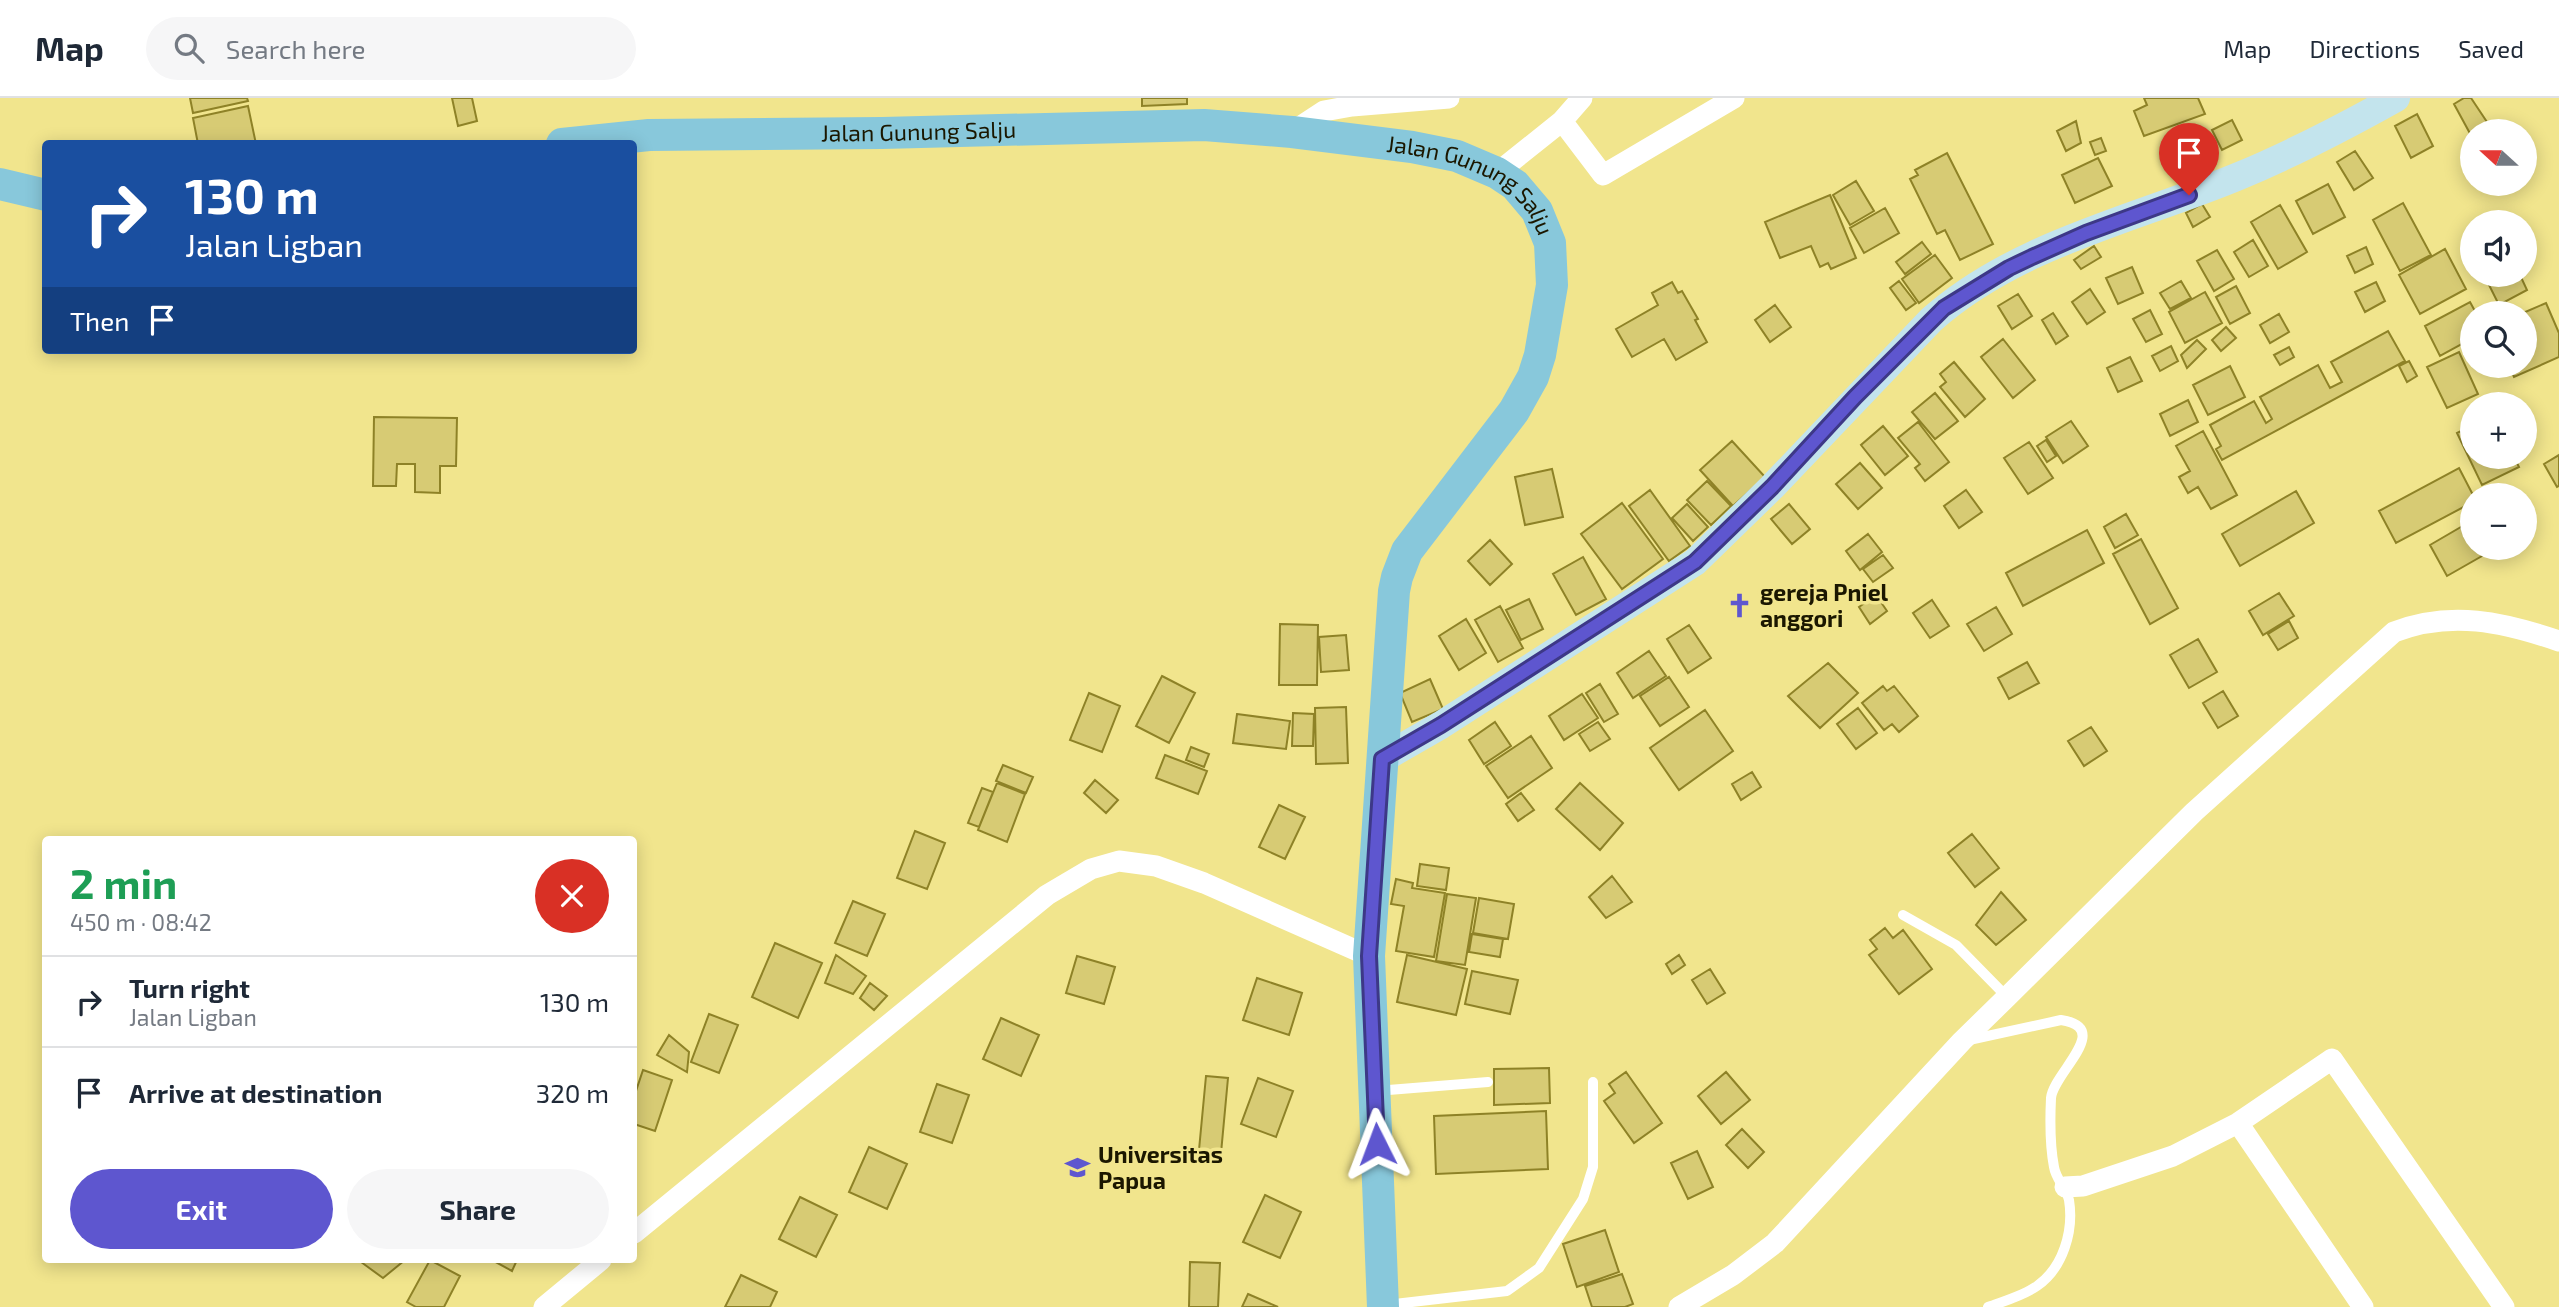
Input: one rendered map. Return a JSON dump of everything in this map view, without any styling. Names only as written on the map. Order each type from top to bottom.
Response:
[{"type":"main road","points":[[1382,759],[1441,725],[1695,562],[1772,487],[1931,320],[1961,297],[2044,251],[2240,176],[2396,98]]},
{"type":"main road","name":"Jalan Gunung Salju","points":[[601,140],[649,135],[883,133],[1204,125],[1399,145],[1457,156],[1497,173],[1522,193],[1537,211],[1548,233],[1552,285],[1544,335],[1533,377],[1514,411],[1419,533],[1400,567],[1392,607],[1369,956],[1383,1306]]},
{"type":"main road","points":[[0,184],[42,194]]},
{"type":"street","points":[[1292,132],[1324,111],[1449,98]]},
{"type":"street","points":[[1497,173],[1562,121],[1582,98]]},
{"type":"street","points":[[1562,121],[1603,175],[1734,98]]},
{"type":"street","points":[[1679,1307],[1741,1270],[1775,1243],[1962,1041],[2194,812],[2394,632],[2412,625],[2460,620],[2524,629],[2559,641]]},
{"type":"street","points":[[637,1231],[1047,895],[1091,869],[1119,861],[1156,866],[1217,888],[1369,956]]},
{"type":"street","points":[[2066,1187],[2083,1186],[2173,1156],[2238,1123],[2332,1059],[2504,1307]]},
{"type":"street","points":[[2238,1123],[2363,1307]]},
{"type":"street","points":[[544,1307],[597,1263]]},
{"type":"lane","points":[[1903,915],[1956,945],[2007,997]]},
{"type":"lane","points":[[1962,1041],[2049,1021],[2072,1022],[2084,1034],[2082,1044],[2055,1085],[2052,1098],[2054,1170],[2066,1187],[2069,1204],[2065,1247],[2060,1260],[2037,1286],[1988,1307]]},
{"type":"lane","points":[[1374,1091],[1488,1082]]},
{"type":"lane","points":[[1383,1306],[1507,1291],[1539,1268],[1583,1199],[1593,1167],[1593,1082]]},
{"type":"building","points":[[190,98],[247,98],[248,101],[193,113]]},
{"type":"building","points":[[452,98],[472,98],[477,121],[458,126]]},
{"type":"building","points":[[1142,98],[1187,98],[1187,104],[1142,106]]},
{"type":"building","points":[[2144,98],[2198,98],[2205,114],[2144,136],[2134,111],[2147,105]]},
{"type":"building","points":[[2464,98],[2471,98],[2485,119],[2462,119],[2454,104]]},
{"type":"building","points":[[248,106],[255,140],[197,140],[193,118]]},
{"type":"building","points":[[2417,114],[2433,146],[2411,158],[2395,126]]},
{"type":"building","points":[[2232,120],[2242,140],[2222,150],[2212,130]]},
{"type":"building","points":[[2076,121],[2081,143],[2066,151],[2057,131]]},
{"type":"building","points":[[2101,138],[2106,151],[2095,155],[2090,142]]},
{"type":"building","points":[[2355,151],[2373,178],[2354,190],[2337,162]]},
{"type":"building","points":[[1947,153],[1993,244],[1960,260],[1945,230],[1937,234],[1910,179],[1918,175],[1915,170]]},
{"type":"building","points":[[2098,158],[2112,186],[2075,203],[2062,175]]},
{"type":"building","points":[[1856,181],[1874,211],[1850,225],[1833,195]]},
{"type":"building","points":[[2328,184],[2345,217],[2313,234],[2296,201]]},
{"type":"building","points":[[1830,195],[1856,258],[1831,269],[1828,263],[1820,267],[1811,246],[1780,258],[1765,222]]},
{"type":"building","points":[[2403,203],[2431,255],[2400,271],[2373,220]]},
{"type":"building","points":[[2202,204],[2210,217],[2193,227],[2186,213]]},
{"type":"building","points":[[2280,205],[2307,252],[2278,269],[2251,222]]},
{"type":"building","points":[[1885,208],[1899,233],[1864,253],[1850,228]]},
{"type":"building","points":[[2253,240],[2268,266],[2249,277],[2234,252]]},
{"type":"building","points":[[1922,242],[1931,254],[1905,274],[1896,262]]},
{"type":"building","points":[[2094,246],[2101,257],[2081,269],[2074,260]]},
{"type":"building","points":[[2366,247],[2373,264],[2355,273],[2347,256]]},
{"type":"building","points":[[2445,249],[2460,278],[2460,287],[2466,289],[2420,314],[2399,275]]},
{"type":"building","points":[[2217,250],[2234,279],[2214,291],[2197,261]]},
{"type":"building","points":[[1935,255],[1952,278],[1919,303],[1902,279]]},
{"type":"building","points":[[2132,267],[2143,293],[2118,304],[2106,278]]},
{"type":"building","points":[[1899,281],[1916,303],[1906,310],[1890,288]]},
{"type":"building","points":[[2181,281],[2191,298],[2170,309],[2160,293]]},
{"type":"building","points":[[1672,282],[1678,293],[1682,291],[1707,342],[1676,360],[1664,339],[1632,357],[1616,329],[1658,305],[1652,293]]},
{"type":"building","points":[[2376,282],[2385,301],[2365,312],[2355,292]]},
{"type":"building","points":[[2236,286],[2250,313],[2230,324],[2216,297]]},
{"type":"building","points":[[2490,287],[2526,287],[2527,290],[2506,301],[2497,301]]},
{"type":"building","points":[[2090,289],[2105,312],[2087,324],[2072,302]]},
{"type":"building","points":[[2205,292],[2222,323],[2185,343],[2169,312]]},
{"type":"building","points":[[2018,294],[2032,316],[2012,329],[1998,306]]},
{"type":"building","points":[[2546,303],[2559,333],[2559,357],[2537,367],[2537,307]]},
{"type":"building","points":[[1775,305],[1791,327],[1770,342],[1755,320]]},
{"type":"building","points":[[2460,307],[2460,345],[2440,356],[2425,326]]},
{"type":"building","points":[[2150,310],[2162,334],[2146,342],[2133,319]]},
{"type":"building","points":[[2053,313],[2068,336],[2056,344],[2042,320]]},
{"type":"building","points":[[2279,314],[2289,332],[2270,343],[2260,325]]},
{"type":"building","points":[[2226,327],[2236,338],[2221,351],[2212,340]]},
{"type":"building","points":[[2388,331],[2405,361],[2222,460],[2216,449],[2221,446],[2210,425],[2254,401],[2266,423],[2272,419],[2260,397],[2318,365],[2330,388],[2342,382],[2331,362]]},
{"type":"building","points":[[2003,339],[2035,380],[2013,398],[1981,357]]},
{"type":"building","points":[[2197,340],[2206,349],[2187,368],[2181,355]]},
{"type":"building","points":[[2171,346],[2178,361],[2160,371],[2152,356]]},
{"type":"building","points":[[2289,347],[2294,357],[2280,365],[2274,355]]},
{"type":"building","points":[[2459,352],[2460,378],[2471,378],[2477,392],[2460,392],[2460,402],[2447,408],[2427,367]]},
{"type":"building","points":[[2130,357],[2142,381],[2118,392],[2107,368]]},
{"type":"building","points":[[2409,361],[2417,376],[2407,382],[2399,366]]},
{"type":"building","points":[[1954,362],[1985,399],[1965,417],[1940,387],[1946,382],[1940,374]]},
{"type":"building","points":[[2230,366],[2245,397],[2208,415],[2193,385]]},
{"type":"building","points":[[1935,393],[1958,421],[1935,439],[1912,412]]},
{"type":"building","points":[[2188,400],[2198,422],[2170,436],[2160,414]]},
{"type":"building","points":[[374,417],[457,418],[456,466],[440,466],[440,493],[415,492],[415,464],[397,464],[396,486],[373,486]]},
{"type":"building","points":[[2071,421],[2088,446],[2063,463],[2046,437]]},
{"type":"building","points":[[1918,422],[1949,462],[1925,481],[1915,468],[1920,464],[1898,438]]},
{"type":"building","points":[[1883,426],[1908,456],[1885,475],[1861,445]]},
{"type":"building","points":[[2203,431],[2237,495],[2211,509],[2198,487],[2188,493],[2179,477],[2190,471],[2176,446]]},
{"type":"building","points":[[2046,440],[2056,456],[2047,462],[2037,446]]},
{"type":"building","points":[[1732,441],[1765,477],[1733,506],[1700,470]]},
{"type":"building","points":[[2029,442],[2053,478],[2028,494],[2004,458]]},
{"type":"building","points":[[2559,455],[2559,486],[2557,487],[2544,464]]},
{"type":"building","points":[[1860,463],[1882,488],[1858,509],[1836,484]]},
{"type":"building","points":[[2459,468],[2467,483],[2460,483],[2460,509],[2396,543],[2379,511]]},
{"type":"building","points":[[1552,469],[1563,517],[1525,525],[1515,477]]},
{"type":"building","points":[[2474,469],[2515,469],[2486,483],[2481,483]]},
{"type":"building","points":[[1707,481],[1731,506],[1711,525],[1687,500]]},
{"type":"building","points":[[1650,490],[1690,546],[1669,561],[1629,506]]},
{"type":"building","points":[[1966,490],[1982,512],[1959,528],[1944,506]]},
{"type":"building","points":[[2296,491],[2314,523],[2240,566],[2222,534]]},
{"type":"building","points":[[1622,503],[1663,559],[1622,589],[1581,534]]},
{"type":"building","points":[[1687,504],[1708,527],[1693,541],[1672,518]]},
{"type":"building","points":[[1789,504],[1810,529],[1792,544],[1771,519]]},
{"type":"building","points":[[2126,514],[2138,535],[2115,548],[2104,527]]},
{"type":"building","points":[[2460,528],[2460,560],[2475,560],[2447,576],[2430,545]]},
{"type":"building","points":[[2087,530],[2104,563],[2023,606],[2006,573]]},
{"type":"building","points":[[1868,534],[1882,552],[1860,570],[1846,551]]},
{"type":"building","points":[[2141,539],[2178,608],[2150,624],[2113,554]]},
{"type":"building","points":[[1490,540],[1512,564],[1490,585],[1468,561]]},
{"type":"building","points":[[1883,555],[1893,568],[1873,582],[1863,569]]},
{"type":"building","points":[[1583,557],[1606,599],[1576,615],[1553,574]]},
{"type":"building","points":[[2279,593],[2294,616],[2263,635],[2249,611]]},
{"type":"building","points":[[1876,595],[1887,611],[1870,624],[1859,607]]},
{"type":"building","points":[[1529,599],[1543,629],[1521,640],[1506,610]]},
{"type":"building","points":[[1932,600],[1949,626],[1930,638],[1913,613]]},
{"type":"building","points":[[1500,606],[1523,648],[1498,662],[1475,620]]},
{"type":"building","points":[[1996,607],[2012,634],[1984,651],[1967,624]]},
{"type":"building","points":[[1466,619],[1486,653],[1459,670],[1439,636]]},
{"type":"building","points":[[2289,621],[2298,638],[2278,650],[2268,634]]},
{"type":"building","points":[[1280,624],[1318,625],[1317,685],[1279,685]]},
{"type":"building","points":[[1689,625],[1711,658],[1688,673],[1667,639]]},
{"type":"building","points":[[1346,635],[1349,670],[1321,672],[1319,637]]},
{"type":"building","points":[[2198,639],[2217,672],[2189,688],[2170,655]]},
{"type":"building","points":[[1649,651],[1666,676],[1633,698],[1617,673]]},
{"type":"building","points":[[2027,662],[2039,683],[2009,699],[1998,678]]},
{"type":"building","points":[[1828,663],[1858,693],[1820,728],[1788,696]]},
{"type":"building","points":[[1162,676],[1195,693],[1169,743],[1136,726]]},
{"type":"building","points":[[1669,677],[1689,707],[1660,726],[1640,696]]},
{"type":"building","points":[[1430,679],[1443,709],[1412,722],[1400,693]]},
{"type":"building","points":[[1600,684],[1618,714],[1604,722],[1586,693]]},
{"type":"building","points":[[1883,686],[1887,691],[1894,686],[1918,716],[1899,732],[1892,724],[1884,730],[1862,703]]},
{"type":"building","points":[[2223,691],[2238,716],[2218,728],[2203,703]]},
{"type":"building","points":[[1089,693],[1120,706],[1102,752],[1070,740]]},
{"type":"building","points":[[1582,694],[1598,718],[1564,740],[1549,716]]},
{"type":"building","points":[[1346,707],[1348,763],[1316,764],[1315,708]]},
{"type":"building","points":[[1858,708],[1877,733],[1856,749],[1837,724]]},
{"type":"building","points":[[1705,710],[1733,751],[1679,790],[1650,748]]},
{"type":"building","points":[[1293,713],[1314,714],[1313,746],[1292,746]]},
{"type":"building","points":[[1237,714],[1290,721],[1286,749],[1233,743]]},
{"type":"building","points":[[1495,722],[1511,746],[1484,764],[1469,740]]},
{"type":"building","points":[[1598,722],[1610,739],[1590,751],[1579,734]]},
{"type":"building","points":[[2091,727],[2107,751],[2084,766],[2068,741]]},
{"type":"building","points":[[1531,736],[1552,768],[1508,798],[1486,766]]},
{"type":"building","points":[[1191,747],[1209,754],[1204,767],[1186,760]]},
{"type":"building","points":[[1165,755],[1207,771],[1198,794],[1156,778]]},
{"type":"building","points":[[1003,765],[1033,777],[1026,793],[996,781]]},
{"type":"building","points":[[1752,772],[1761,787],[1741,800],[1732,784]]},
{"type":"building","points":[[1095,780],[1118,800],[1106,813],[1084,793]]},
{"type":"building","points":[[997,783],[1025,794],[1007,842],[978,830]]},
{"type":"building","points":[[1580,783],[1623,823],[1600,850],[1556,809]]},
{"type":"building","points":[[982,788],[993,792],[979,827],[968,823]]},
{"type":"building","points":[[1521,793],[1534,810],[1518,821],[1506,804]]},
{"type":"building","points":[[1279,805],[1305,817],[1285,859],[1259,847]]},
{"type":"building","points":[[915,831],[945,843],[927,889],[897,878]]},
{"type":"building","points":[[1972,834],[1999,868],[1975,887],[1948,853]]},
{"type":"building","points":[[1420,864],[1449,868],[1446,890],[1417,886]]},
{"type":"building","points":[[1612,876],[1632,902],[1606,918],[1589,897]]},
{"type":"building","points":[[1396,879],[1413,883],[1412,888],[1445,893],[1434,957],[1396,951],[1404,906],[1391,904]]},
{"type":"building","points":[[2001,892],[2026,920],[1996,945],[1976,925]]},
{"type":"building","points":[[1447,894],[1476,898],[1465,965],[1436,961]]},
{"type":"building","points":[[1479,898],[1514,904],[1508,939],[1473,933]]},
{"type":"building","points":[[853,901],[885,914],[867,956],[835,943]]},
{"type":"building","points":[[1885,928],[1893,938],[1903,930],[1932,969],[1899,994],[1869,955],[1877,949],[1870,940]]},
{"type":"building","points":[[1472,934],[1503,939],[1500,957],[1469,952]]},
{"type":"building","points":[[775,943],[822,963],[798,1018],[752,997]]},
{"type":"building","points":[[836,955],[866,976],[853,994],[825,983]]},
{"type":"building","points":[[1407,955],[1467,969],[1456,1015],[1397,1002]]},
{"type":"building","points":[[1679,955],[1685,965],[1672,974],[1666,964]]},
{"type":"building","points":[[1077,956],[1115,967],[1104,1004],[1066,993]]},
{"type":"building","points":[[1710,969],[1725,993],[1707,1004],[1692,980]]},
{"type":"building","points":[[1472,971],[1518,980],[1510,1014],[1465,1004]]},
{"type":"building","points":[[1257,978],[1302,993],[1289,1035],[1243,1020]]},
{"type":"building","points":[[870,983],[887,996],[874,1010],[860,998]]},
{"type":"building","points":[[709,1014],[738,1025],[719,1073],[691,1062]]},
{"type":"building","points":[[1001,1018],[1039,1035],[1021,1076],[983,1059]]},
{"type":"building","points":[[669,1035],[689,1052],[687,1072],[657,1055]]},
{"type":"building","points":[[1549,1068],[1550,1103],[1494,1105],[1494,1069]]},
{"type":"building","points":[[643,1070],[672,1080],[655,1131],[637,1125],[637,1088]]},
{"type":"building","points":[[1626,1072],[1662,1123],[1634,1143],[1604,1101],[1615,1093],[1609,1084]]},
{"type":"building","points":[[1726,1072],[1750,1100],[1721,1124],[1698,1096]]},
{"type":"building","points":[[1206,1076],[1228,1078],[1221,1153],[1199,1150]]},
{"type":"building","points":[[1258,1078],[1293,1091],[1276,1137],[1241,1124]]},
{"type":"building","points":[[937,1084],[969,1095],[952,1143],[920,1132]]},
{"type":"building","points":[[1546,1111],[1548,1169],[1436,1174],[1434,1116]]},
{"type":"building","points":[[1742,1129],[1764,1152],[1748,1168],[1726,1145]]},
{"type":"building","points":[[869,1147],[907,1164],[887,1209],[849,1192]]},
{"type":"building","points":[[1697,1151],[1713,1187],[1688,1199],[1671,1163]]},
{"type":"building","points":[[1265,1195],[1301,1212],[1280,1258],[1243,1242]]},
{"type":"building","points":[[800,1197],[837,1215],[816,1257],[779,1239]]},
{"type":"building","points":[[1605,1230],[1619,1272],[1577,1287],[1563,1244]]},
{"type":"building","points":[[1190,1262],[1220,1263],[1218,1307],[1189,1307]]},
{"type":"building","points":[[362,1263],[401,1263],[383,1278]]},
{"type":"building","points":[[428,1263],[436,1263],[460,1276],[444,1307],[416,1307],[407,1302]]},
{"type":"building","points":[[497,1263],[516,1263],[512,1271]]},
{"type":"building","points":[[1622,1274],[1633,1304],[1625,1307],[1592,1307],[1585,1286]]},
{"type":"building","points":[[741,1275],[777,1292],[770,1307],[725,1307]]},
{"type":"building","points":[[1248,1294],[1278,1307],[1242,1307]]},
{"type":"place","name":"gereja Pniel anggori","points":[[1740,606]]},
{"type":"place","name":"Universitas Papua","points":[[1078,1168]]},
{"type":"route","points":[[1377,1144],[1369,956],[1382,759],[1441,725],[1695,562],[1772,487],[1855,397],[1944,308],[2032,257],[2086,233],[2189,195]]}]
